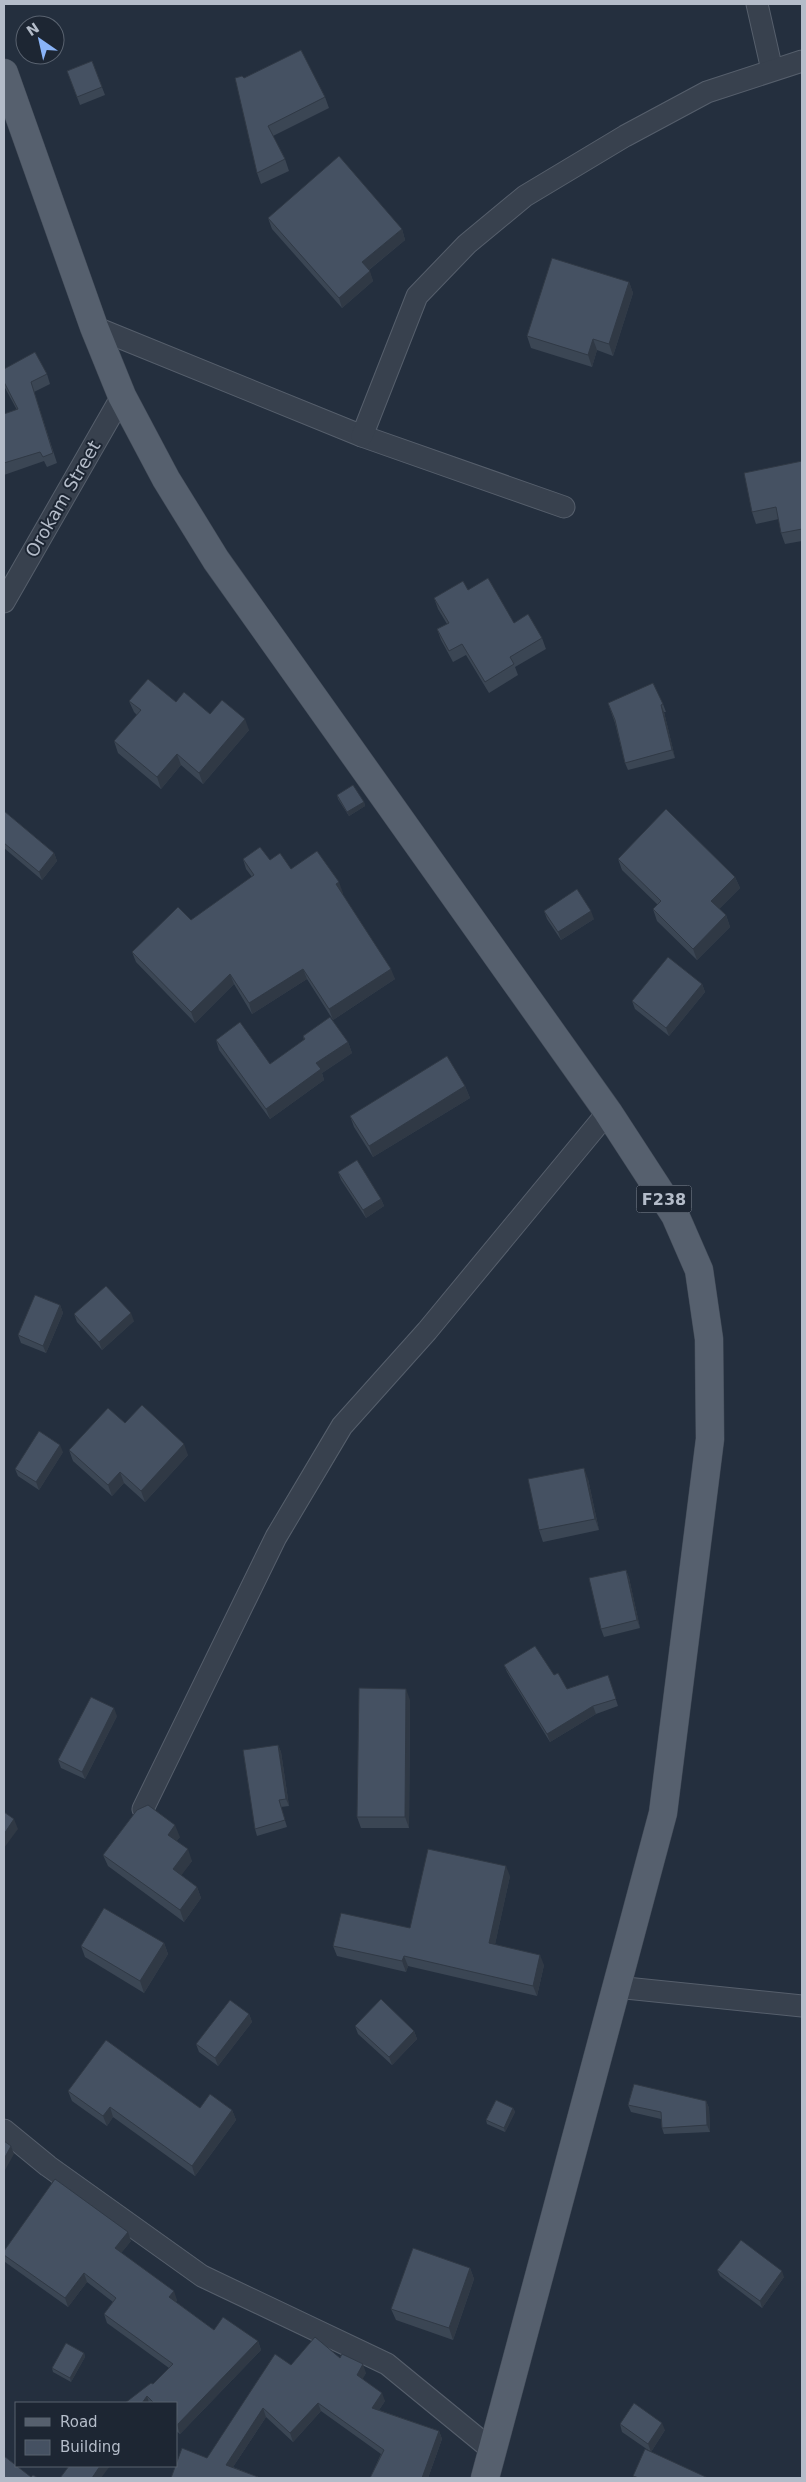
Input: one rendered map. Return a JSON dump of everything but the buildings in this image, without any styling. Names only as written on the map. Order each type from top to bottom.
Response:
[{"type":"main road","name":"F238","points":[[4,73],[94,327],[122,396],[166,479],[216,560],[608,1112],[675,1215],[699,1270],[709,1338],[710,1439],[663,1813],[485,2478]]},
{"type":"street","points":[[757,4],[772,70]]},
{"type":"street","points":[[362,436],[417,296],[467,244],[525,196],[625,136],[707,92],[802,61]]},
{"type":"street","points":[[94,327],[362,436],[564,507]]},
{"type":"street","name":"Orokam Street","points":[[4,602],[122,396]]},
{"type":"street","points":[[143,1809],[276,1537],[342,1426],[427,1331],[608,1112]]},
{"type":"street","points":[[616,1987],[802,2006]]},
{"type":"street","points":[[4,2130],[48,2166],[202,2276],[387,2364],[492,2450]]}]
